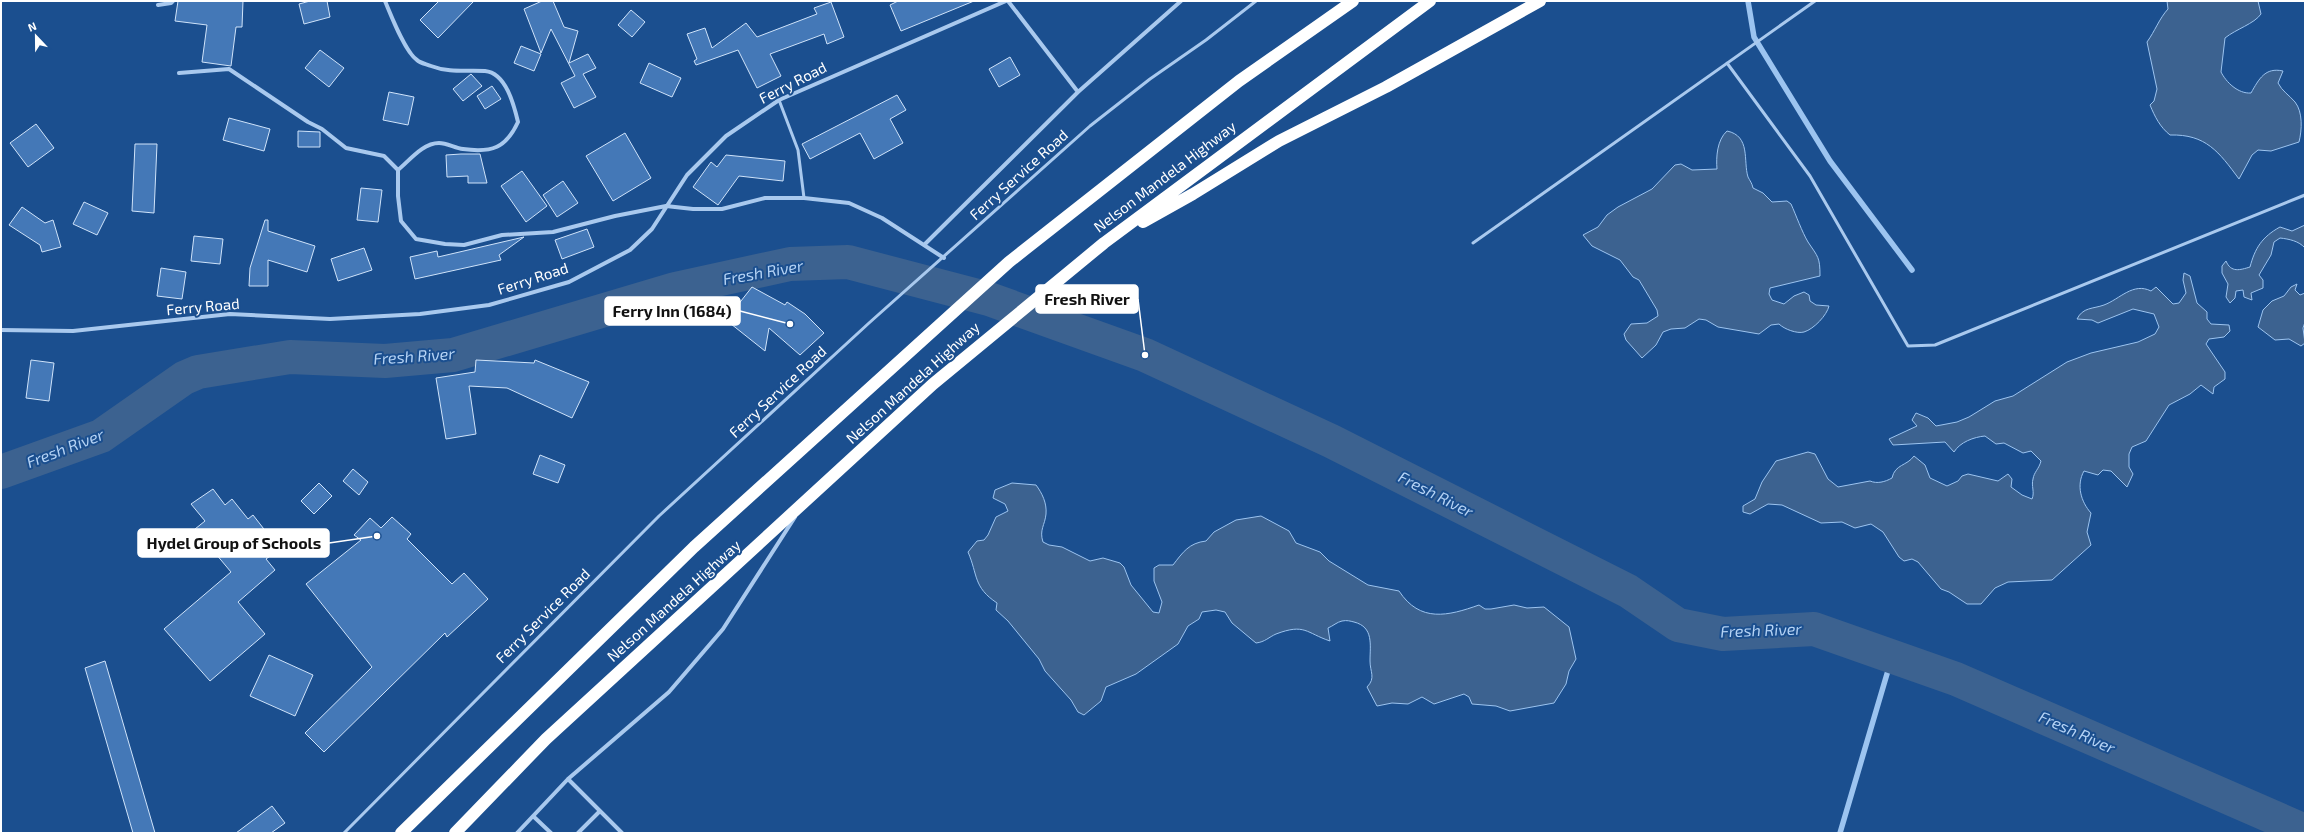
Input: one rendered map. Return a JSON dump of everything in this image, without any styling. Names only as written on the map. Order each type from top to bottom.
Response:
[{"type":"highway","name":"Nelson Mandela Highway","points":[[401,833],[694,547],[1009,262],[1239,81],[1354,1]]},
{"type":"highway","name":"Nelson Mandela Highway","points":[[455,833],[546,739],[933,384],[1063,274],[1430,1]]},
{"type":"highway","points":[[1104,243],[1193,194],[1279,141],[1386,87],[1540,1]]},
{"type":"street","points":[[158,5],[171,3],[173,1]]},
{"type":"street","points":[[385,1],[401,37],[416,60],[438,68],[465,73],[487,71],[499,78],[514,106],[518,122],[504,144],[482,149],[463,149],[439,143],[423,148],[398,170]]},
{"type":"street","points":[[1007,1],[1078,92]]},
{"type":"street","name":"Ferry Road","points":[[1,330],[73,331],[230,314],[330,319],[420,314],[489,305],[569,282],[630,250],[652,229],[687,175],[726,136],[779,100],[1007,1]]},
{"type":"street","points":[[924,245],[1078,92],[1181,1]]},
{"type":"street","points":[[179,73],[229,70],[308,122],[322,129],[346,148],[384,156],[398,170],[398,196],[401,221],[416,239],[445,244],[464,245],[502,235],[553,232],[615,216],[666,206],[693,209],[722,209],[765,198],[804,198],[849,203],[882,218],[944,258]]},
{"type":"street","points":[[517,833],[568,779],[669,692],[723,629],[804,502]]},
{"type":"street","points":[[568,779],[622,833]]},
{"type":"street","points":[[578,833],[600,811]]},
{"type":"street","points":[[533,816],[551,833]]},
{"type":"lane","name":"Ferry Service Road","points":[[344,833],[659,516],[869,323],[944,258],[1090,126],[1150,79],[1206,40],[1256,1]]},
{"type":"lane","points":[[1473,243],[1815,1]]},
{"type":"lane","points":[[1727,63],[1810,176],[1908,346],[1935,346],[2305,195]]},
{"type":"lane","points":[[779,100],[798,150],[804,198]]},
{"type":"water","points":[[2167,1],[2258,1],[2261,14],[2258,18],[2225,38],[2221,72],[2233,87],[2242,92],[2251,93],[2263,75],[2277,70],[2283,71],[2278,83],[2298,106],[2301,116],[2301,132],[2299,142],[2271,151],[2258,150],[2252,155],[2239,179],[2218,153],[2210,146],[2193,138],[2182,135],[2170,135],[2163,129],[2150,105],[2154,101],[2157,89],[2147,42],[2168,9]]},
{"type":"water","points":[[1727,131],[1740,138],[1743,144],[1748,177],[1753,188],[1763,193],[1772,202],[1787,201],[1791,204],[1808,242],[1819,261],[1820,276],[1770,288],[1769,294],[1772,300],[1784,304],[1794,296],[1804,292],[1809,295],[1810,301],[1816,305],[1829,306],[1828,310],[1816,325],[1804,332],[1791,331],[1779,324],[1771,325],[1759,334],[1718,327],[1706,320],[1699,319],[1685,328],[1671,329],[1663,332],[1656,345],[1642,358],[1626,340],[1624,334],[1631,324],[1647,323],[1658,316],[1657,310],[1639,280],[1633,277],[1620,260],[1592,246],[1583,235],[1598,227],[1607,215],[1618,207],[1652,189],[1675,165],[1681,164],[1692,170],[1717,169],[1719,144]]},
{"type":"water","points":[[2305,225],[2305,248],[2297,242],[2287,239],[2280,238],[2274,242],[2271,255],[2259,275],[2263,280],[2263,288],[2251,293],[2252,300],[2244,297],[2243,290],[2236,291],[2235,298],[2230,303],[2226,297],[2228,284],[2222,273],[2222,266],[2226,261],[2230,267],[2236,270],[2250,267],[2254,254],[2268,235],[2280,227],[2292,231]]},
{"type":"water","points":[[2184,273],[2190,276],[2197,303],[2207,312],[2207,319],[2211,324],[2229,325],[2230,331],[2224,337],[2209,339],[2206,344],[2225,372],[2225,379],[2214,387],[2213,394],[2201,385],[2190,394],[2169,405],[2146,441],[2132,447],[2129,454],[2129,467],[2133,474],[2127,487],[2111,471],[2103,470],[2098,475],[2084,471],[2080,482],[2080,488],[2082,499],[2091,513],[2087,532],[2091,545],[2052,580],[2008,582],[1995,588],[1981,604],[1967,604],[1949,592],[1941,589],[1918,562],[1912,559],[1904,561],[1899,557],[1883,532],[1871,524],[1855,528],[1842,522],[1821,523],[1782,505],[1768,504],[1750,514],[1743,512],[1743,506],[1755,499],[1762,482],[1776,461],[1808,452],[1815,454],[1828,479],[1838,487],[1870,481],[1887,481],[1892,478],[1898,468],[1914,456],[1925,465],[1930,478],[1947,486],[1958,481],[1962,476],[1968,474],[1998,481],[2008,474],[2012,479],[2011,487],[2022,495],[2032,499],[2032,484],[2035,472],[2041,461],[2031,451],[2023,453],[2004,443],[1996,444],[1985,436],[1960,445],[1954,452],[1945,442],[1893,445],[1889,439],[1917,426],[1912,420],[1916,413],[1928,418],[1936,426],[1957,422],[1969,417],[1995,401],[2013,396],[2067,362],[2091,353],[2138,342],[2155,334],[2159,327],[2154,314],[2133,309],[2098,323],[2092,320],[2077,319],[2085,310],[2104,305],[2127,292],[2138,289],[2151,291],[2156,287],[2173,304],[2179,303],[2186,293],[2183,280]]},
{"type":"water","points":[[2297,284],[2295,290],[2300,295],[2305,293],[2305,322],[2303,328],[2305,343],[2301,346],[2289,339],[2275,340],[2258,327],[2263,310],[2272,301],[2284,296],[2291,287]]},
{"type":"water","points":[[1012,483],[1036,485],[1042,495],[1046,510],[1042,531],[1043,542],[1049,545],[1062,547],[1090,561],[1103,558],[1120,563],[1124,567],[1131,585],[1153,612],[1159,613],[1162,602],[1154,581],[1154,568],[1159,565],[1173,565],[1183,552],[1191,546],[1206,541],[1214,532],[1236,520],[1261,516],[1289,531],[1296,543],[1320,552],[1329,561],[1368,585],[1399,591],[1407,601],[1416,608],[1425,612],[1446,614],[1479,605],[1485,609],[1514,605],[1527,608],[1544,607],[1569,627],[1576,659],[1569,671],[1566,684],[1554,703],[1510,711],[1496,706],[1472,704],[1469,697],[1464,694],[1434,704],[1422,697],[1408,704],[1392,703],[1377,706],[1367,687],[1372,678],[1370,637],[1365,628],[1360,624],[1342,621],[1328,628],[1330,641],[1305,630],[1293,629],[1276,634],[1264,641],[1256,643],[1232,623],[1225,612],[1216,610],[1202,612],[1199,619],[1188,626],[1178,644],[1136,674],[1106,687],[1101,701],[1084,715],[1078,712],[1071,700],[1045,671],[1039,659],[1008,621],[996,610],[997,603],[984,592],[977,580],[968,552],[977,541],[984,540],[988,535],[996,517],[1008,511],[1005,504],[993,498],[995,490]]},
{"type":"building","points":[[178,1],[243,1],[242,27],[236,27],[231,66],[202,62],[207,25],[175,21]]},
{"type":"building","points":[[310,1],[327,1],[330,17],[304,24],[299,4]]},
{"type":"building","points":[[439,1],[474,1],[438,38],[420,20]]},
{"type":"building","points":[[542,1],[553,1],[564,27],[578,31],[569,63],[588,54],[596,68],[583,74],[596,97],[574,108],[561,83],[575,76],[551,29],[541,53],[524,9]]},
{"type":"building","points":[[898,1],[974,1],[901,31],[890,5]]},
{"type":"building","points":[[831,2],[844,37],[827,44],[824,34],[770,54],[781,76],[757,88],[738,50],[696,65],[694,61],[697,59],[687,34],[705,28],[712,48],[746,23],[757,37],[817,14],[814,8]]},
{"type":"building","points":[[631,10],[645,22],[632,37],[618,25]]},
{"type":"building","points":[[521,46],[541,54],[534,71],[514,63]]},
{"type":"building","points":[[320,50],[344,68],[329,87],[305,68]]},
{"type":"building","points":[[1010,57],[1020,75],[999,87],[989,69]]},
{"type":"building","points":[[649,63],[681,78],[672,97],[640,83]]},
{"type":"building","points":[[471,74],[482,86],[463,101],[453,89]]},
{"type":"building","points":[[492,86],[501,99],[485,109],[477,96]]},
{"type":"building","points":[[389,92],[414,97],[408,125],[383,120]]},
{"type":"building","points":[[897,95],[906,110],[890,119],[903,143],[874,159],[860,133],[810,159],[802,144]]},
{"type":"building","points":[[229,118],[270,129],[264,151],[223,140]]},
{"type":"building","points":[[36,124],[54,148],[28,167],[10,143]]},
{"type":"building","points":[[298,131],[320,132],[320,147],[298,147]]},
{"type":"building","points":[[625,133],[651,178],[613,201],[586,156]]},
{"type":"building","points":[[135,144],[157,144],[154,213],[132,211]]},
{"type":"building","points":[[480,154],[487,183],[468,183],[468,176],[447,177],[446,155]]},
{"type":"building","points":[[726,155],[785,161],[783,181],[739,176],[718,205],[693,187],[711,162],[717,167]]},
{"type":"building","points":[[522,171],[547,206],[526,222],[501,186]]},
{"type":"building","points":[[563,181],[578,203],[557,217],[543,195]]},
{"type":"building","points":[[361,188],[382,190],[378,222],[357,220]]},
{"type":"building","points":[[84,202],[108,213],[97,235],[73,224]]},
{"type":"building","points":[[22,207],[45,223],[53,220],[61,247],[42,252],[40,245],[9,225]]},
{"type":"building","points":[[265,220],[268,220],[268,231],[315,246],[307,272],[268,260],[268,286],[249,286],[250,268]]},
{"type":"building","points":[[587,229],[594,247],[562,259],[555,240]]},
{"type":"building","points":[[194,236],[223,239],[220,264],[191,261]]},
{"type":"building","points":[[524,237],[499,255],[501,260],[415,279],[410,257],[437,251],[438,257]]},
{"type":"building","points":[[364,248],[372,270],[338,281],[331,259]]},
{"type":"building","points":[[161,268],[186,272],[182,299],[157,296]]},
{"type":"building","points":[[752,287],[785,305],[787,302],[805,314],[824,333],[800,355],[769,328],[765,351],[726,320]]},
{"type":"building","points":[[31,360],[54,363],[49,401],[26,398]]},
{"type":"building","points":[[476,360],[534,363],[535,360],[589,382],[572,418],[507,388],[469,386],[476,434],[446,439],[436,378],[475,372]]},
{"type":"building","points":[[540,455],[565,465],[558,483],[533,474]]},
{"type":"building","points":[[353,469],[368,482],[359,495],[343,481]]},
{"type":"building","points":[[319,483],[332,496],[314,514],[301,501]]},
{"type":"building","points":[[213,489],[225,505],[232,499],[248,519],[253,515],[274,542],[271,544],[277,551],[266,559],[275,570],[238,602],[265,634],[210,681],[164,629],[231,572],[195,529],[205,521],[191,504]]},
{"type":"building","points":[[392,517],[411,534],[407,539],[452,584],[464,573],[488,599],[447,637],[445,633],[324,752],[305,733],[372,667],[306,584],[361,540],[354,535],[370,518],[381,528]]},
{"type":"building","points":[[269,655],[313,675],[295,716],[250,696]]},
{"type":"building","points":[[105,661],[155,833],[133,833],[85,668]]},
{"type":"building","points":[[272,806],[285,823],[271,833],[236,833]]},
{"type":"waterway","points":[[1748,1],[1754,37],[1830,161],[1912,270]]},
{"type":"waterway","name":"Fresh River","points":[[1,472],[101,436],[184,378],[198,372],[290,357],[385,361],[453,355],[675,289],[790,264],[848,262],[989,299],[1145,355],[1331,441],[1628,591],[1678,625],[1723,634],[1814,629],[1956,679],[2305,831]]},
{"type":"waterway","points":[[1840,833],[1892,657]]},
{"type":"place","name":"Ferry Inn (1684)","points":[[790,324]]},
{"type":"place","name":"Fresh River","points":[[1145,355]]},
{"type":"place","name":"Hydel Group of Schools","points":[[377,536]]}]
